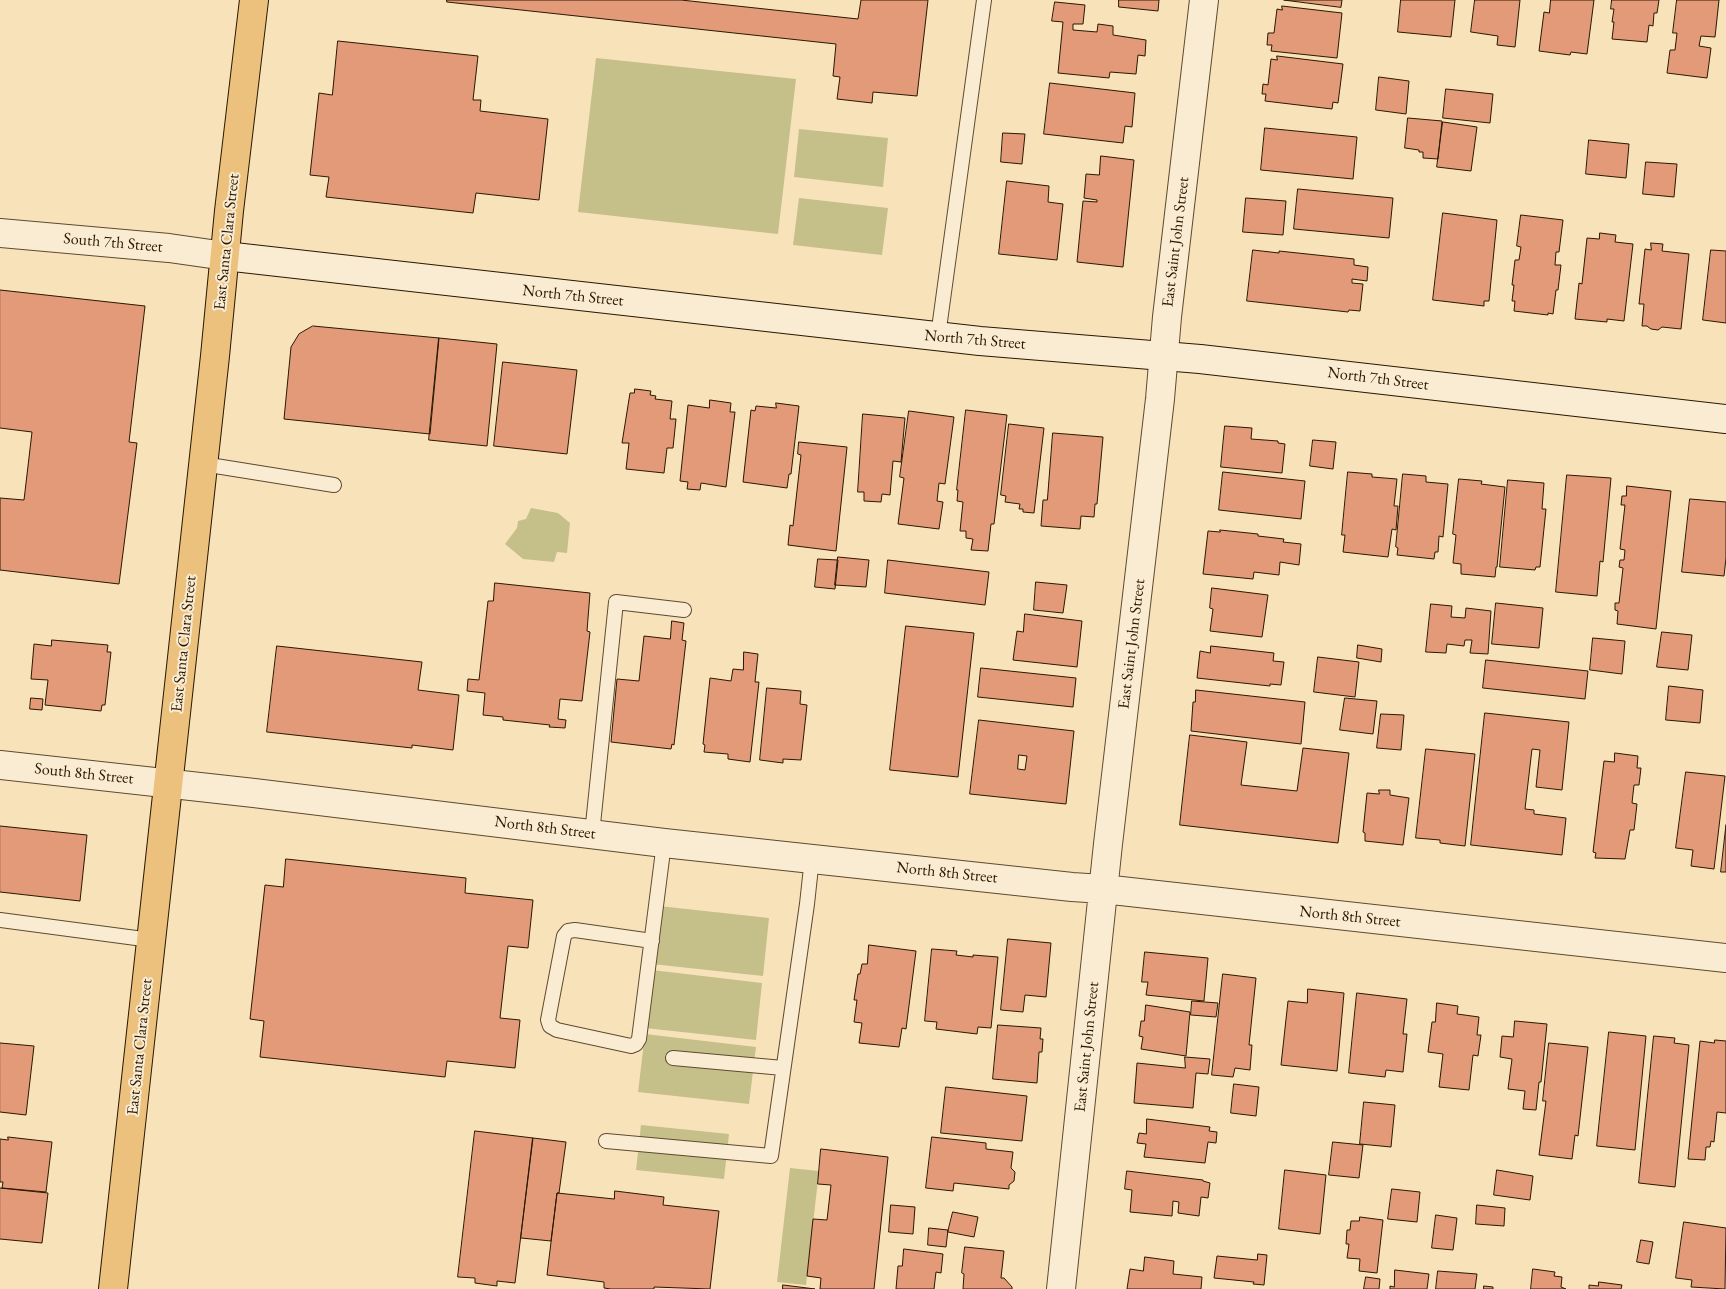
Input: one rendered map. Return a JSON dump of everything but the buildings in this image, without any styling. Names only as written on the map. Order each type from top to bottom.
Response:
[{"type":"main road","name":"East Santa Clara Street","points":[[113,1289],[254,0]]},
{"type":"street","name":"East Saint John Street","points":[[1061,1289],[1103,889],[1204,0]]},
{"type":"street","name":"South 7th Street","points":[[0,233],[169,248],[225,256]]},
{"type":"street","name":"North 7th Street","points":[[225,256],[938,336],[1164,356],[1726,419]]},
{"type":"street","name":"South 8th Street","points":[[0,765],[169,784]]},
{"type":"street","name":"North 8th Street","points":[[169,784],[1072,888],[1103,889],[1726,958]]},
{"type":"lane","points":[[938,336],[984,0]]},
{"type":"lane","points":[[203,464],[334,485]]},
{"type":"lane","points":[[592,834],[616,602],[684,610]]},
{"type":"lane","points":[[652,941],[575,930],[568,931],[564,936],[548,1020],[550,1026],[557,1030],[631,1046],[636,1044],[639,1039],[652,941],[664,842]]},
{"type":"lane","points":[[606,1141],[771,1156],[812,858]]},
{"type":"lane","points":[[0,920],[151,940]]},
{"type":"lane","points":[[673,1058],[783,1068]]},
{"type":"shaded area","points":[[596,58],[796,79],[778,234],[578,212]]},
{"type":"shaded area","points":[[799,129],[888,138],[883,187],[794,177]]},
{"type":"shaded area","points":[[799,198],[888,208],[882,255],[793,245]]},
{"type":"shaded area","points":[[531,508],[558,513],[570,523],[567,553],[557,552],[554,562],[523,559],[505,544],[517,528],[518,521],[526,519]]},
{"type":"shaded area","points":[[659,906],[769,918],[763,976],[652,964]]},
{"type":"shaded area","points":[[652,970],[762,983],[756,1040],[645,1028]]},
{"type":"shaded area","points":[[645,1034],[756,1047],[749,1104],[638,1092]]},
{"type":"shaded area","points":[[641,1125],[729,1134],[724,1179],[636,1170]]},
{"type":"shaded area","points":[[790,1168],[819,1171],[806,1285],[777,1282]]}]
